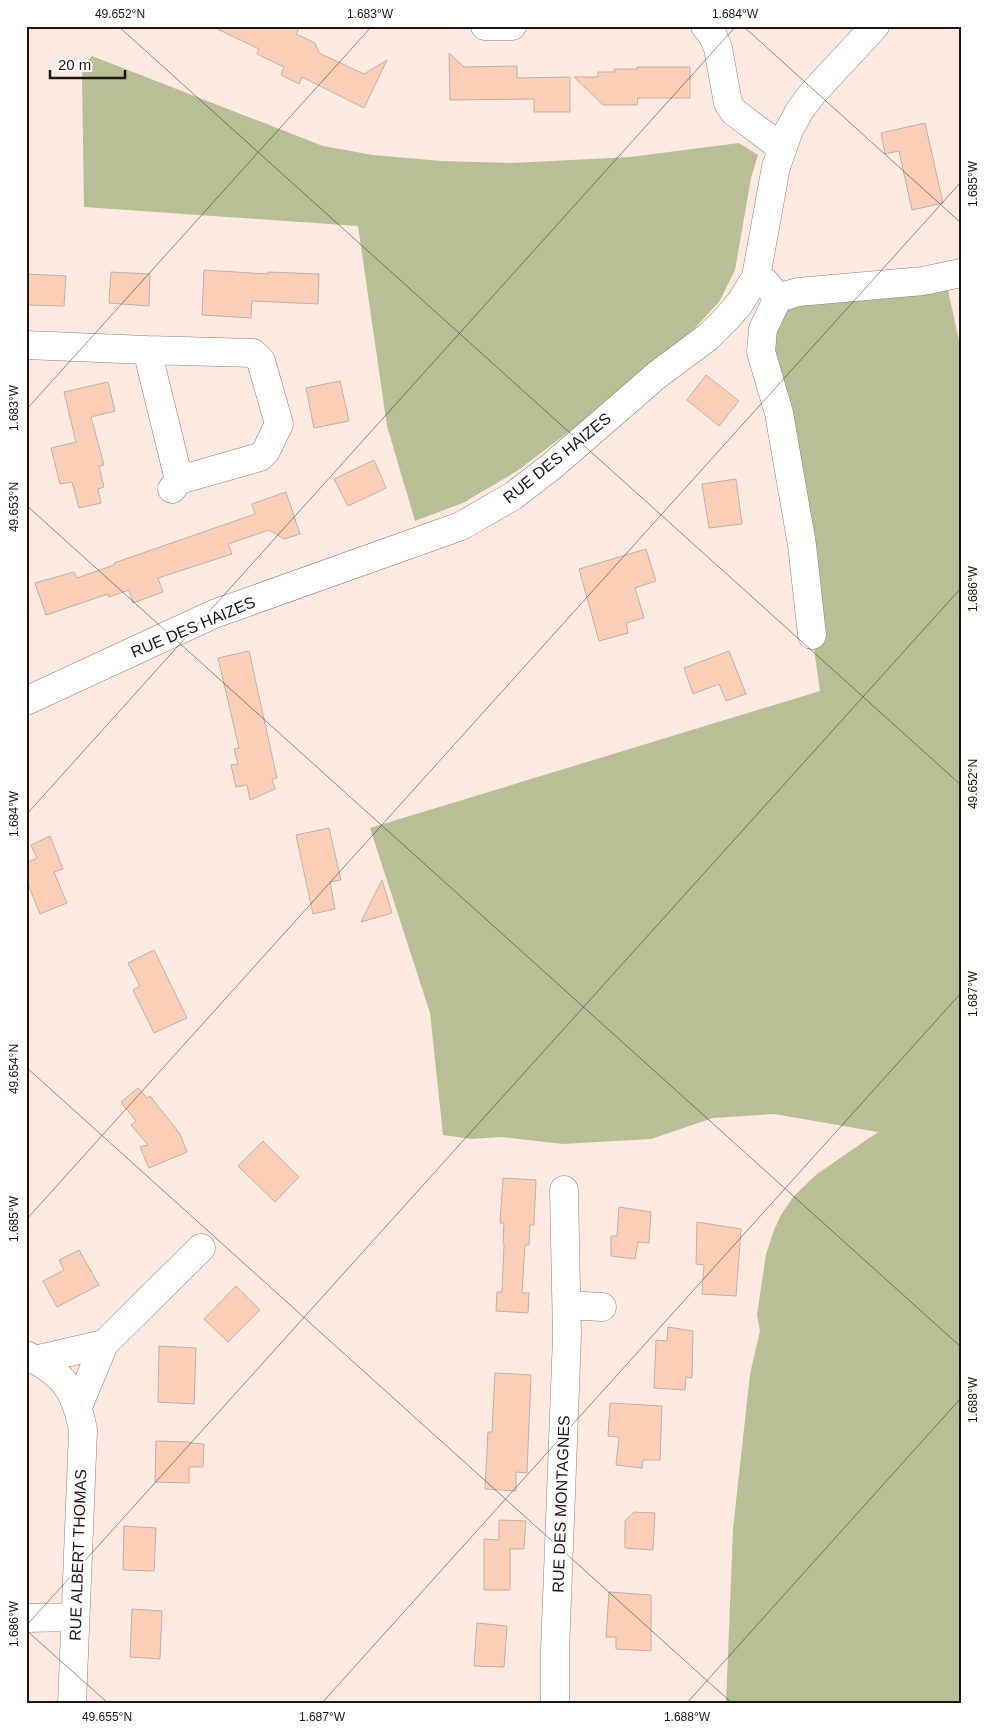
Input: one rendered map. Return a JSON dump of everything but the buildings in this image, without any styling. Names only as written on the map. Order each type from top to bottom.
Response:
[{"type":"street","points":[[485,26],[512,26]]},
{"type":"street","points":[[705,26],[713,36],[718,48],[728,103],[731,108],[742,120],[782,148]]},
{"type":"street","name":"RUE DES HAIZES","points":[[26,702],[214,614],[437,536],[486,513],[514,496],[552,466],[657,375],[708,337],[740,303],[756,277],[776,167],[782,148],[800,110],[812,94],[875,26]]},
{"type":"street","points":[[812,635],[802,545],[779,413],[761,352],[763,329],[778,298],[798,292],[923,281],[961,273]]},
{"type":"street","points":[[756,277],[766,282],[778,298]]},
{"type":"street","points":[[26,345],[253,353],[261,361],[279,424],[266,451],[260,457],[176,484],[146,350]]},
{"type":"street","name":"RUE DES MONTAGNES","points":[[555,1704],[555,1651],[567,1305],[564,1190]]},
{"type":"street","points":[[78,1406],[104,1344],[201,1248]]},
{"type":"street","points":[[567,1305],[602,1308]]},
{"type":"street","name":"RUE ALBERT THOMAS","points":[[31,1357],[104,1344]]},
{"type":"street","name":"RUE ALBERT THOMAS","points":[[31,1357],[58,1375],[70,1389],[78,1406],[83,1430],[72,1704]]},
{"type":"street","points":[[26,1618],[75,1617]]},
{"type":"green space","points":[[92,56],[323,146],[373,155],[441,161],[511,163],[630,157],[739,143],[758,155],[751,178],[735,270],[719,302],[694,329],[578,425],[517,471],[463,503],[415,521],[387,426],[358,226],[84,207],[82,77],[83,65]]},
{"type":"green space","points":[[945,276],[961,350],[961,1704],[726,1704],[733,1529],[750,1374],[760,1331],[757,1315],[766,1254],[781,1215],[793,1197],[817,1174],[878,1132],[774,1114],[713,1118],[651,1139],[563,1144],[501,1137],[472,1139],[443,1135],[430,1013],[370,828],[820,691],[812,635],[761,352],[778,298]]}]
